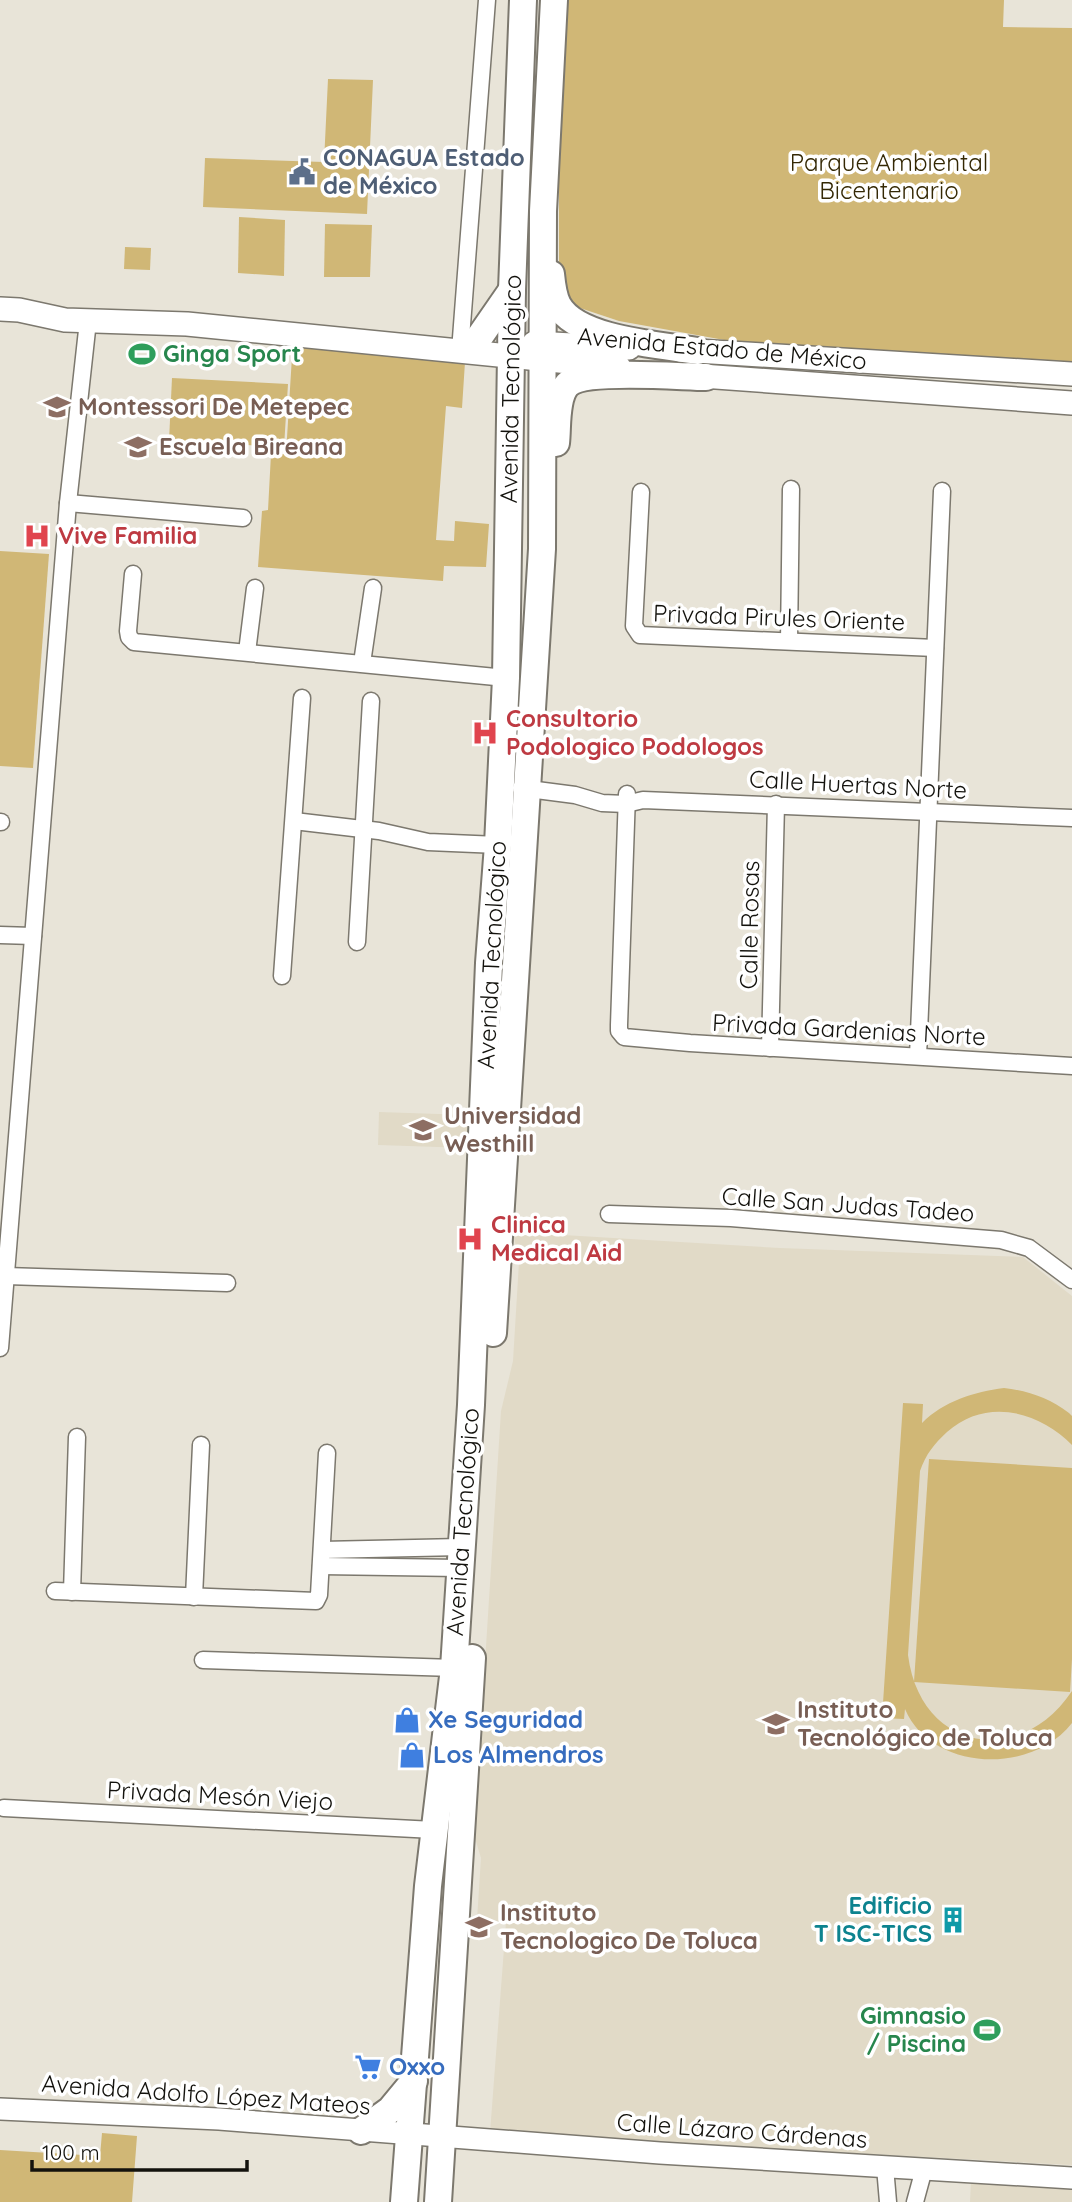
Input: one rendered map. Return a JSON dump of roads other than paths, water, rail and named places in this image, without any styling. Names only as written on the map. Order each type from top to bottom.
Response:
[{"type":"main road","name":"Avenida Tecnológico","points":[[404,2202],[423,1941],[454,1668],[451,1557],[473,1380],[489,963],[506,678],[512,290],[523,0]]},
{"type":"main road","name":"Avenida Tecnológico","points":[[438,2202],[542,549],[543,211],[554,0]]},
{"type":"main road","points":[[543,211],[557,303],[574,322],[604,335],[698,351]]},
{"type":"main road","points":[[466,344],[512,290]]},
{"type":"main road","name":"Avenida Estado de México","points":[[0,309],[77,321]]},
{"type":"main road","name":"Avenida Estado de México","points":[[0,321],[187,324],[367,341],[542,350],[698,351],[1072,373]]},
{"type":"main road","name":"Avenida Estado de México","points":[[542,350],[706,377],[1072,403]]},
{"type":"main road","points":[[542,549],[551,509],[561,400],[567,385],[574,380],[595,375],[706,377]]},
{"type":"main road","points":[[423,1941],[435,1948],[449,1946],[454,1941]]},
{"type":"main road","points":[[361,2131],[390,2110],[414,2081]]},
{"type":"street","points":[[466,344],[487,0]]},
{"type":"street","points":[[0,1348],[68,503],[77,321]]},
{"type":"street","points":[[789,641],[791,489]]},
{"type":"street","points":[[918,1056],[942,491]]},
{"type":"street","name":"Privada Pirules Oriente","points":[[641,492],[634,626],[638,634],[935,648]]},
{"type":"street","points":[[68,503],[243,518]]},
{"type":"street","points":[[133,574],[128,631],[134,642],[506,678]]},
{"type":"street","points":[[247,652],[255,588]]},
{"type":"street","points":[[362,663],[373,588]]},
{"type":"street","points":[[282,976],[302,698]]},
{"type":"street","points":[[358,942],[372,701]]},
{"type":"street","name":"Calle Huertas Norte","points":[[500,787],[643,800],[1072,818]]},
{"type":"street","name":"Privada Gardenias Norte","points":[[627,799],[618,1026],[624,1037],[1072,1066]]},
{"type":"street","name":"Calle Rosas","points":[[770,1048],[776,804]]},
{"type":"street","points":[[294,821],[364,829],[428,842],[498,845]]},
{"type":"street","points":[[0,935],[33,936]]},
{"type":"street","name":"Calle San Judas Tadeo","points":[[609,1214],[732,1218],[1001,1240],[1029,1248],[1072,1280]]},
{"type":"street","points":[[6,1276],[227,1283]]},
{"type":"street","points":[[72,1591],[78,1437]]},
{"type":"street","points":[[194,1597],[201,1445]]},
{"type":"street","points":[[55,1591],[314,1602],[318,1599],[327,1453]]},
{"type":"street","points":[[321,1558],[361,1549],[451,1557]]},
{"type":"street","points":[[361,1549],[362,1567]]},
{"type":"street","points":[[321,1558],[362,1567],[451,1557]]},
{"type":"street","points":[[203,1660],[454,1668]]},
{"type":"street","name":"Privada Mesón Viejo","points":[[4,1808],[434,1830]]},
{"type":"street","name":"Avenida Adolfo López Mateos","points":[[0,2109],[219,2119],[408,2134]]},
{"type":"street","name":"Calle Lázaro Cárdenas","points":[[408,2134],[1072,2178]]},
{"type":"street","points":[[885,2167],[888,2202]]},
{"type":"street","points":[[915,2202],[924,2169]]},
{"type":"place","name":"CONAGUA Estado de México","points":[[302,172]]},
{"type":"place","name":"Ginga Sport","points":[[142,354]]},
{"type":"place","name":"Montessori De Metepec","points":[[57,407]]},
{"type":"place","name":"Escuela Bireana","points":[[138,447]]},
{"type":"place","name":"Vive Familia","points":[[37,536]]},
{"type":"place","name":"Consultorio Podologico Podologos","points":[[485,733]]},
{"type":"place","name":"Universidad Westhill","points":[[423,1130]]},
{"type":"place","name":"Clinica Medical Aid","points":[[470,1239]]},
{"type":"place","name":"Xe Seguridad","points":[[407,1720]]},
{"type":"place","name":"Instituto Tecnológico de Toluca","points":[[776,1724]]},
{"type":"place","name":"Los Almendros","points":[[412,1755]]},
{"type":"place","name":"Edificio T ISC-TICS","points":[[953,1920]]},
{"type":"place","name":"Instituto Tecnologico De Toluca","points":[[479,1927]]},
{"type":"place","name":"Gimnasio / Piscina","points":[[987,2030]]},
{"type":"place","name":"Oxxo","points":[[368,2067]]},
{"type":"park label","name":"Parque Ambiental Bicentenario","points":[[889,177]]}]
